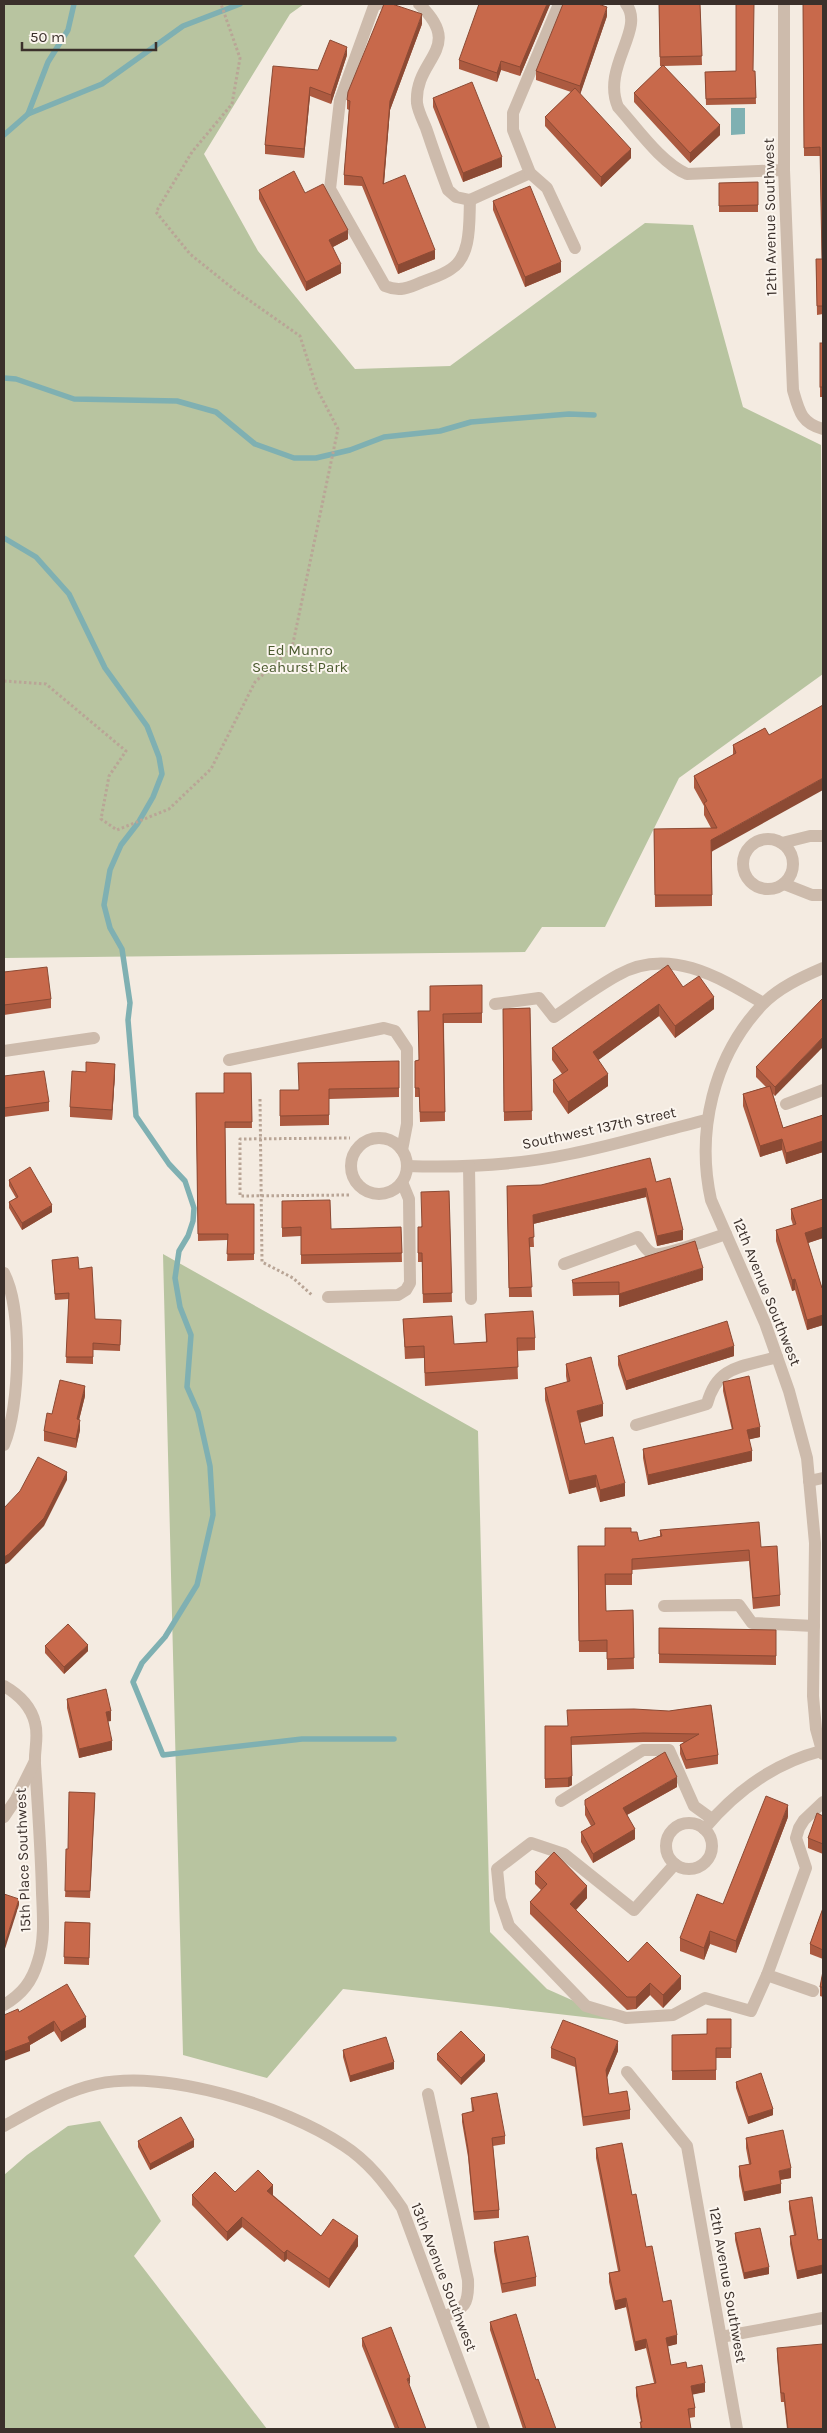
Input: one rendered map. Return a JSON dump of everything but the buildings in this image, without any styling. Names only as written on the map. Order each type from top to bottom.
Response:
[{"type":"street","points":[[378,4],[374,6],[340,100],[330,189],[385,286],[395,290],[408,288],[452,269],[462,256],[468,238],[470,200]]},
{"type":"street","points":[[419,4],[438,26],[440,36],[438,46],[419,87],[417,104],[448,190],[456,197],[470,200],[530,173]]},
{"type":"street","points":[[559,4],[513,114],[513,130],[530,173],[547,188],[575,248]]},
{"type":"street","points":[[626,4],[631,10],[633,22],[615,70],[612,83],[613,96],[618,107],[667,161],[676,169],[687,174],[784,170]]},
{"type":"street","name":"12th Avenue Southwest","points":[[784,4],[784,170],[793,390],[799,410],[809,425],[823,429]]},
{"type":"street","points":[[782,843],[810,836],[823,836]]},
{"type":"street","points":[[767,839],[782,843],[788,848],[794,863],[793,871],[784,884],[770,890],[754,885],[748,880],[743,865],[744,857],[752,844],[767,839]]},
{"type":"street","points":[[784,884],[812,895],[823,895]]},
{"type":"street","points":[[495,1004],[539,998],[554,1017],[619,974],[636,967],[668,962],[713,975],[763,1004]]},
{"type":"street","name":"12th Avenue Southwest","points":[[822,1753],[816,1729],[813,1696],[815,1544],[807,1458],[765,1323],[711,1200],[706,1178],[706,1120],[716,1082],[742,1028],[763,1004],[794,980],[823,968]]},
{"type":"street","points":[[229,1060],[384,1028],[395,1031],[407,1048],[407,1124],[402,1150],[407,1166],[402,1182],[388,1193],[370,1193],[356,1182],[351,1166],[357,1149],[371,1139],[388,1140],[402,1150]]},
{"type":"street","points":[[4,1051],[94,1038]]},
{"type":"street","points":[[786,1104],[823,1090]]},
{"type":"street","name":"Southwest 137th Street","points":[[407,1166],[469,1166],[522,1162],[570,1154],[706,1120]]},
{"type":"street","points":[[469,1166],[471,1298]]},
{"type":"street","points":[[328,1297],[398,1295],[406,1290],[410,1283],[409,1199],[402,1182]]},
{"type":"street","points":[[564,1264],[638,1237],[646,1249],[655,1254],[726,1234]]},
{"type":"street","points":[[4,1273],[13,1303],[17,1332],[16,1380],[12,1410],[4,1445]]},
{"type":"street","points":[[636,1425],[707,1404],[711,1389],[717,1380],[727,1372],[777,1357]]},
{"type":"street","points":[[809,1481],[823,1478]]},
{"type":"street","points":[[664,1606],[738,1605],[752,1623],[814,1626]]},
{"type":"street","points":[[4,1686],[20,1696],[30,1709],[35,1722],[37,1740],[35,1761],[16,1799],[4,1817]]},
{"type":"street","points":[[561,1801],[644,1750],[669,1750],[694,1806],[708,1824],[712,1850],[704,1864],[689,1869],[675,1864],[667,1850],[669,1835],[674,1829],[689,1824],[708,1824],[762,1775],[799,1757],[822,1753]]},
{"type":"street","name":"15th Place Southwest","points":[[4,2005],[19,1995],[32,1978],[39,1959],[43,1934],[41,1834],[35,1761]]},
{"type":"street","points":[[675,1864],[634,1910],[564,1854],[531,1843],[497,1869],[500,1899],[509,1926],[586,2006],[626,2018],[673,2016],[705,1998],[751,2011],[767,1975],[806,1868],[796,1838],[799,1828],[804,1820],[823,1802]]},
{"type":"street","points":[[767,1975],[812,1991]]},
{"type":"street","name":"12th Avenue Southwest","points":[[627,2072],[687,2146],[738,2429]]},
{"type":"street","name":"13th Avenue Southwest","points":[[4,2126],[69,2093],[98,2084],[156,2081],[184,2085],[256,2105],[310,2126],[344,2145],[382,2178],[402,2208],[484,2429]]},
{"type":"street","points":[[428,2094],[468,2280],[468,2300],[462,2309],[443,2317]]},
{"type":"street","points":[[721,2337],[823,2318]]},
{"type":"path","points":[[4,681],[46,684],[126,751],[109,776],[101,819],[117,830],[168,809],[211,769],[255,682],[292,648],[338,428],[317,389],[300,336],[236,291],[190,254],[156,212],[192,152],[232,104],[240,58],[221,4]]},
{"type":"path","points":[[260,1099],[262,1262],[293,1278],[316,1300],[328,1297]]},
{"type":"path","points":[[348,1195],[240,1196],[240,1139],[350,1138]]},
{"type":"green space","name":"Ed Munro Seahurst Park","points":[[4,4],[304,4],[290,14],[204,154],[258,251],[355,369],[450,366],[645,223],[693,225],[743,407],[821,445],[823,674],[679,778],[605,927],[542,927],[525,952],[4,958]]},
{"type":"green space","points":[[163,1254],[478,1431],[490,1932],[547,1989],[619,2021],[343,1989],[267,2078],[183,2055]]},
{"type":"green space","points":[[100,2121],[161,2221],[134,2256],[267,2429],[4,2429],[4,2175],[27,2155],[68,2126]]},
{"type":"water","points":[[731,108],[745,108],[745,134],[731,135]]},
{"type":"waterway","points":[[4,135],[28,114],[48,62],[68,30],[74,4]]},
{"type":"waterway","points":[[28,114],[102,84],[183,26],[240,4]]},
{"type":"waterway","points":[[4,378],[16,379],[74,399],[177,401],[216,412],[255,444],[294,458],[316,458],[350,450],[384,437],[440,431],[471,422],[569,414],[594,415]]},
{"type":"waterway","points":[[4,538],[36,557],[69,594],[105,668],[147,726],[159,757],[162,774],[153,797],[138,823],[121,845],[110,870],[104,905],[110,928],[122,949],[130,1003],[128,1020],[136,1116],[169,1164],[185,1181],[194,1208],[193,1221],[188,1236],[179,1251],[175,1278],[180,1307],[191,1335],[187,1387],[198,1412],[210,1466],[213,1515],[197,1585],[165,1637],[142,1663],[133,1682],[163,1755],[302,1739],[394,1739]]}]
